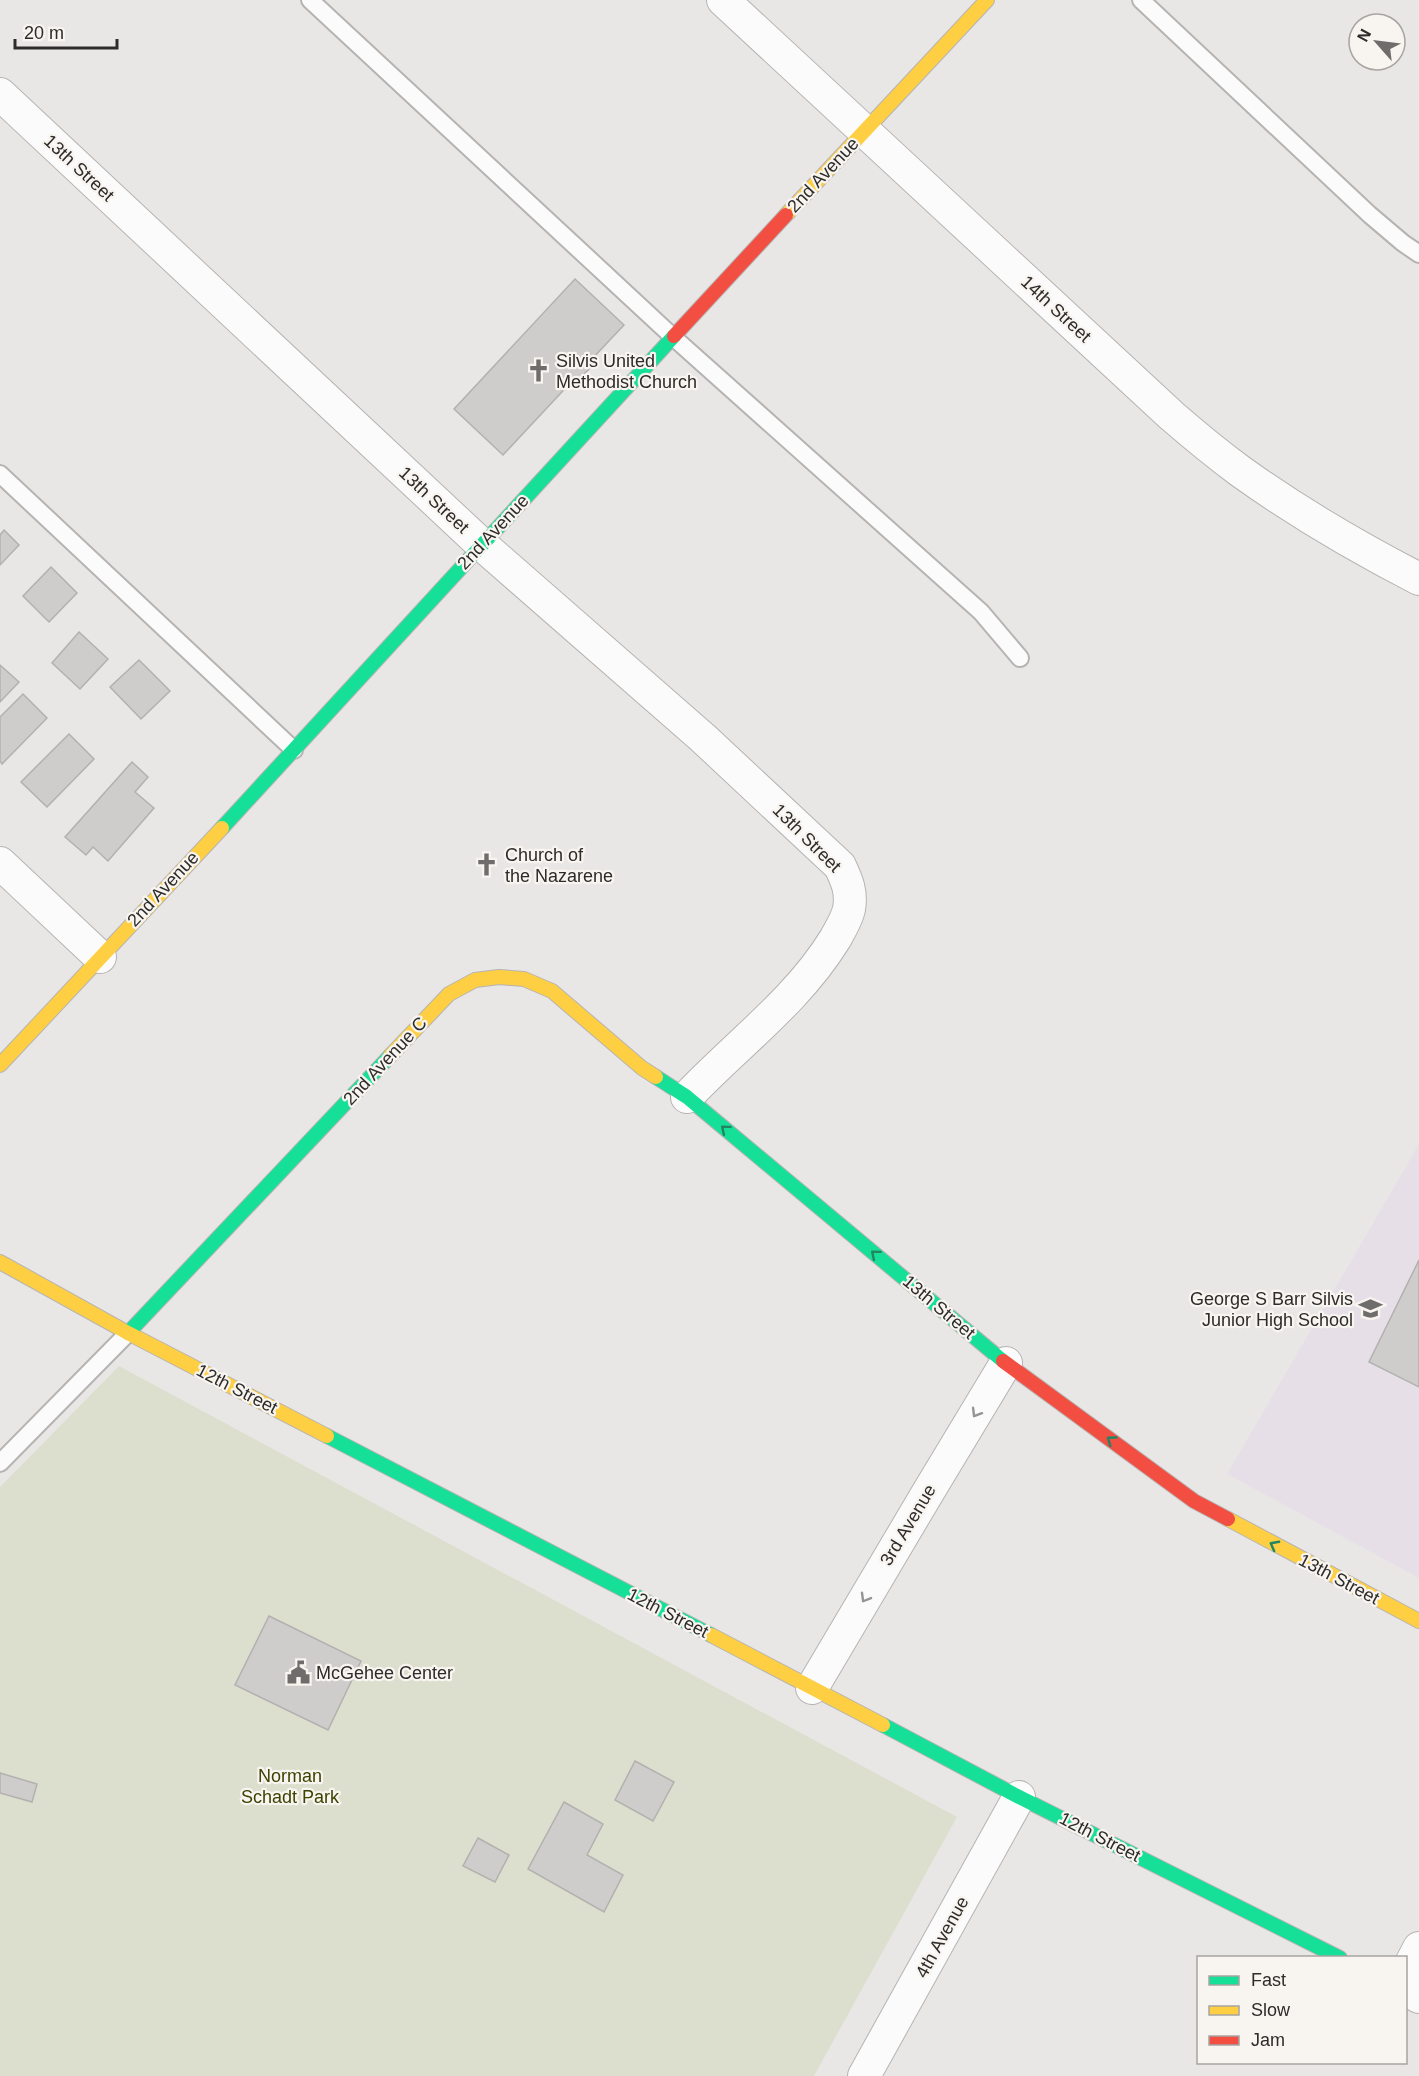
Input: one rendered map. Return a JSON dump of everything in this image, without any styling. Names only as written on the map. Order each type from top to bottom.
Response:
[{"type":"street","name":"14th Street","points":[[723,0],[1172,416],[1239,470],[1297,510],[1419,579]]},
{"type":"street","name":"2nd Avenue","points":[[0,1065],[987,0]]},
{"type":"street","name":"13th Street","points":[[0,94],[482,544],[703,738],[840,866],[850,888],[849,911],[828,950],[802,986],[687,1097],[1006,1363],[1194,1501],[1419,1621]]},
{"type":"street","points":[[0,863],[100,957]]},
{"type":"street","name":"2nd Avenue C","points":[[128,1333],[449,994],[475,980],[499,977],[524,979],[552,991],[642,1068],[687,1097]]},
{"type":"street","name":"12th Street","points":[[0,1263],[128,1333],[1019,1797],[1336,1956]]},
{"type":"street","name":"3rd Avenue","points":[[812,1688],[1006,1363]]},
{"type":"street","name":"4th Avenue","points":[[864,2076],[1019,1797]]},
{"type":"street","points":[[1407,1971],[1419,1948]]},
{"type":"lane","points":[[310,0],[673,337],[981,612],[1020,658]]},
{"type":"lane","points":[[1141,0],[1353,200],[1419,254]]},
{"type":"lane","points":[[0,474],[294,750]]},
{"type":"lane","points":[[0,1463],[128,1333]]},
{"type":"shaded area","name":"George S Barr Silvis Junior High School","points":[[1419,1144],[1419,1578],[1227,1474]]},
{"type":"green space","name":"Norman Schadt Park","points":[[119,1366],[957,1817],[814,2076],[0,2076],[0,1487]]},
{"type":"building","name":"Silvis United Methodist Church","points":[[575,279],[624,325],[591,360],[595,363],[577,381],[574,379],[503,455],[454,409]]},
{"type":"building","points":[[4,530],[19,545],[0,565],[0,535]]},
{"type":"building","points":[[51,567],[77,593],[49,622],[23,596]]},
{"type":"building","points":[[79,632],[108,659],[80,689],[52,663]]},
{"type":"building","points":[[139,660],[170,691],[141,719],[110,687]]},
{"type":"building","points":[[0,665],[19,682],[0,702]]},
{"type":"building","points":[[23,694],[47,718],[2,764],[0,761],[0,717]]},
{"type":"building","points":[[69,734],[94,759],[47,807],[21,782]]},
{"type":"building","points":[[132,762],[148,777],[135,792],[154,808],[108,861],[93,847],[86,855],[65,837]]},
{"type":"building","points":[[1419,1260],[1419,1387],[1369,1362]]},
{"type":"building","name":"McGehee Center","points":[[269,1616],[361,1661],[328,1730],[235,1685]]},
{"type":"building","points":[[635,1761],[674,1782],[653,1821],[615,1800]]},
{"type":"building","points":[[0,1773],[37,1784],[32,1802],[0,1793]]},
{"type":"building","points":[[564,1802],[603,1824],[587,1855],[623,1875],[604,1912],[528,1869]]},
{"type":"building","points":[[478,1838],[509,1855],[495,1882],[463,1866]]},
{"type":"traffic: fast","points":[[222,828],[674,336]]},
{"type":"traffic: fast","points":[[128,1333],[390,1056]]},
{"type":"traffic: fast","points":[[656,1077],[687,1097],[1003,1361]]},
{"type":"traffic: fast","points":[[327,1436],[711,1635]]},
{"type":"traffic: fast","points":[[883,1725],[1019,1797],[1336,1956]]},
{"type":"traffic: slow","points":[[786,215],[987,0]]},
{"type":"traffic: slow","points":[[0,1065],[222,828]]},
{"type":"traffic: slow","points":[[390,1056],[449,994],[475,980],[499,977],[524,979],[552,991],[642,1068],[656,1077]]},
{"type":"traffic: slow","points":[[0,1262],[128,1333],[327,1436]]},
{"type":"traffic: slow","points":[[1228,1519],[1419,1621]]},
{"type":"traffic: slow","points":[[711,1635],[883,1725]]},
{"type":"traffic: jam","points":[[674,336],[786,215]]},
{"type":"traffic: jam","points":[[1003,1361],[1194,1501],[1228,1519]]},
{"type":"place","name":"Silvis United Methodist Church","points":[[538,371]]},
{"type":"place","name":"Church of the Nazarene","points":[[487,865]]},
{"type":"place","name":"George S Barr Silvis Junior High School","points":[[1371,1309]]},
{"type":"place","name":"McGehee Center","points":[[298,1673]]}]
